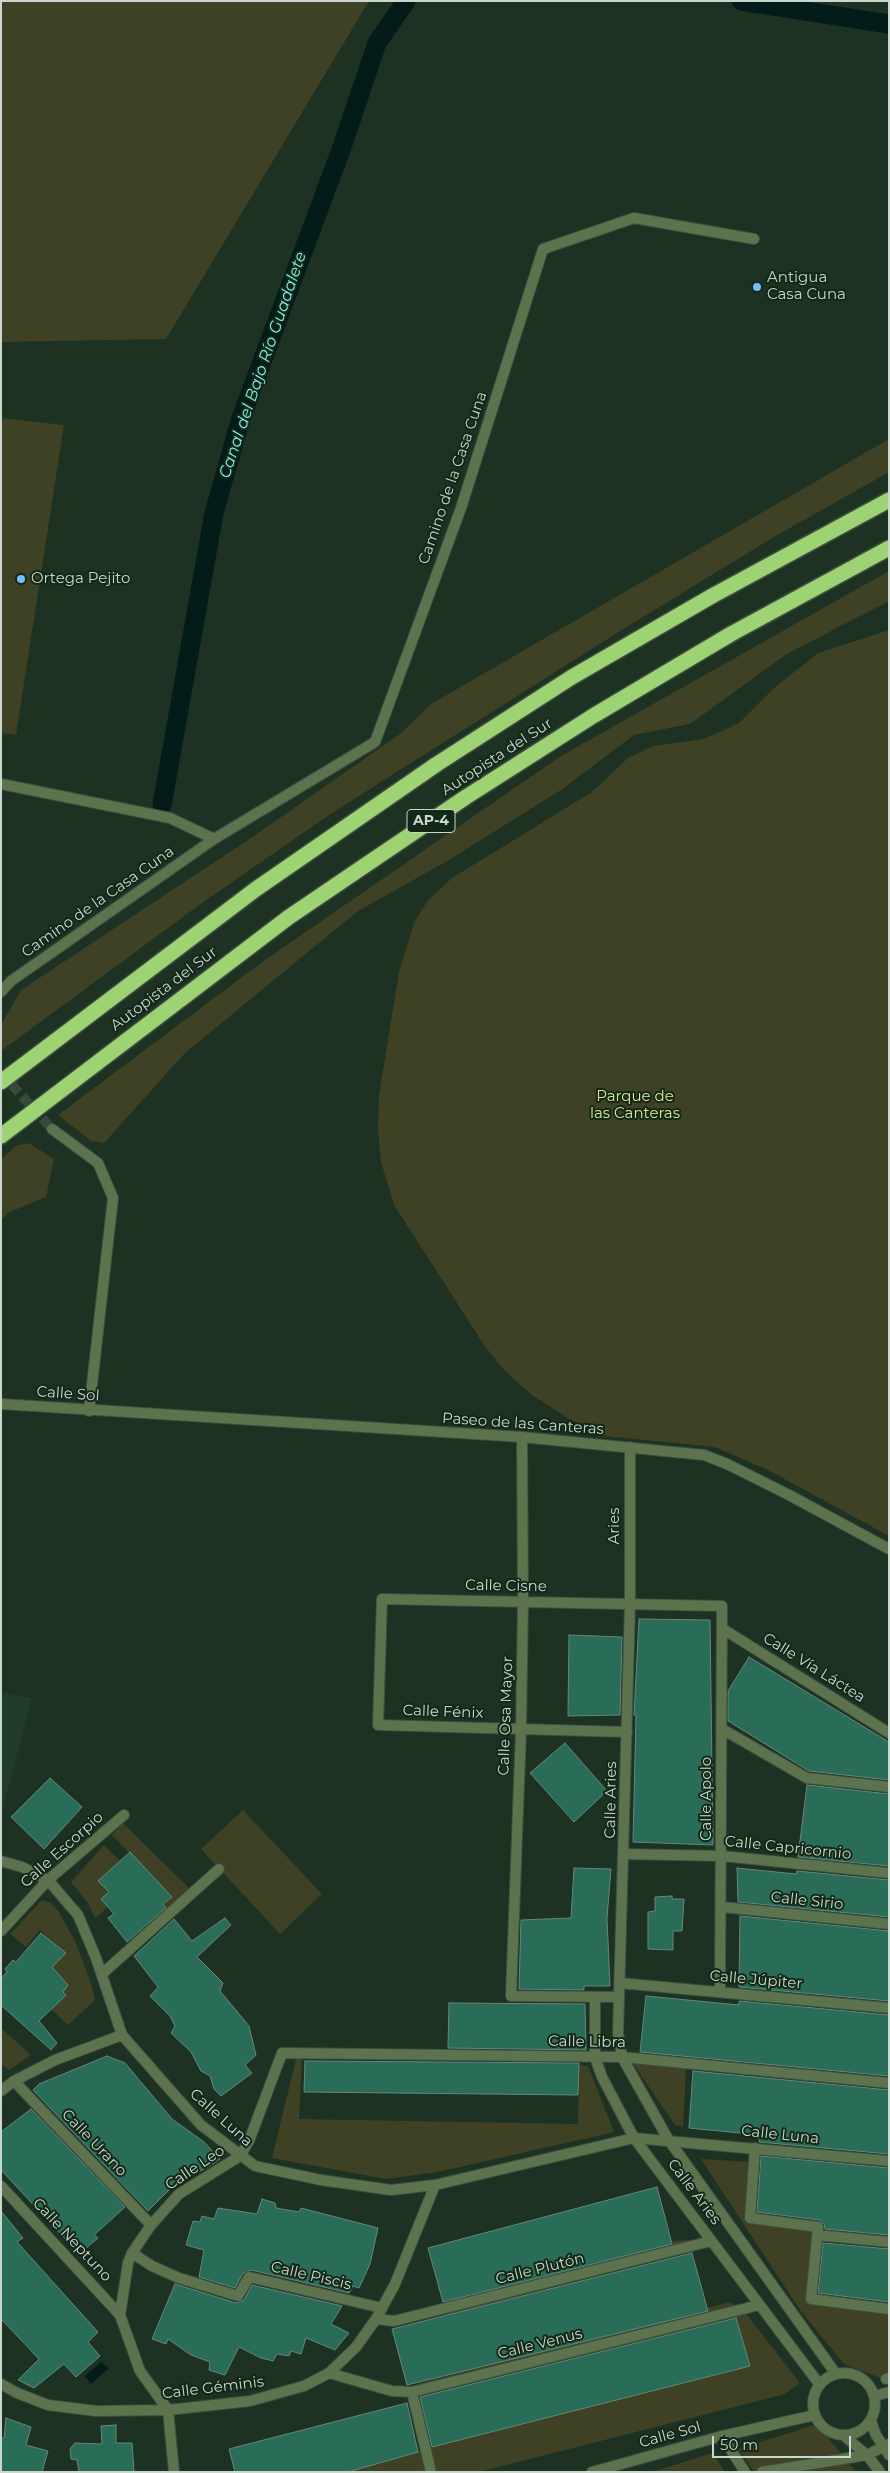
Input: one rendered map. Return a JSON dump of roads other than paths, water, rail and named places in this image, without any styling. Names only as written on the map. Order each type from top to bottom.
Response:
[{"type":"highway","name":"Autopista del Sur","points":[[1,1082],[256,889],[437,764],[572,677],[712,596],[889,500]]},
{"type":"highway","name":"Autopista del Sur","points":[[1,1136],[289,917],[466,797],[592,716],[731,634],[889,548]]},
{"type":"street","name":"Camino de la Casa Cuna","points":[[1,992],[11,981],[214,839],[375,742],[461,508],[543,249],[634,218],[754,239]]},
{"type":"street","points":[[1,784],[170,818],[214,839]]},
{"type":"street","points":[[52,1129],[98,1163],[113,1198],[89,1411]]},
{"type":"street","name":"Calle Sol","points":[[1,1404],[89,1411],[132,1412]]},
{"type":"street","name":"Paseo de las Canteras","points":[[132,1412],[522,1437],[704,1455],[727,1464],[889,1549]]},
{"type":"street","name":"Calle Osa Mayor","points":[[522,1437],[524,1602],[521,1730],[510,1996],[595,1997]]},
{"type":"street","name":"Aries","points":[[630,1448],[630,1604]]},
{"type":"street","name":"Calle Cisne","points":[[378,1725],[382,1599],[722,1606]]},
{"type":"street","name":"Calle Aries","points":[[630,1604],[618,2033],[622,2058],[668,2139],[836,2374]]},
{"type":"street","name":"Calle Apolo","points":[[720,1991],[722,1907],[722,1606]]},
{"type":"street","name":"Calle Vía Láctea","points":[[723,1629],[889,1733]]},
{"type":"street","name":"Calle Fénix","points":[[378,1725],[627,1732]]},
{"type":"street","points":[[722,1729],[807,1778],[889,1787]]},
{"type":"street","name":"Calle Escorpio","points":[[1,1930],[48,1880],[124,1815]]},
{"type":"street","name":"Calle Capricornio","points":[[624,1854],[722,1856],[889,1873]]},
{"type":"street","name":"Calle Luna","points":[[1,1861],[22,1867],[48,1880],[78,1916],[102,1974],[122,2035],[184,2108],[240,2156],[255,2166],[357,2186],[392,2190],[435,2185],[634,2138],[668,2139],[889,2161]]},
{"type":"street","points":[[102,1974],[219,1869]]},
{"type":"street","name":"Calle Sirio","points":[[722,1907],[889,1924]]},
{"type":"street","name":"Calle Júpiter","points":[[620,1983],[889,2008]]},
{"type":"street","points":[[595,1997],[619,1997]]},
{"type":"street","name":"Calle Aries","points":[[595,1997],[595,2057],[602,2077],[634,2138],[820,2385]]},
{"type":"street","points":[[1,2091],[14,2081],[55,2060],[122,2035]]},
{"type":"street","name":"Calle Libra","points":[[282,2053],[622,2058],[889,2083]]},
{"type":"street","name":"Calle Leo","points":[[168,2410],[140,2371],[120,2315],[128,2264],[132,2253],[151,2225],[179,2194],[240,2156],[249,2141],[282,2053]]},
{"type":"street","name":"Calle Urano","points":[[14,2081],[151,2225]]},
{"type":"street","points":[[755,2148],[750,2218],[818,2226],[811,2299],[889,2309]]},
{"type":"street","name":"Calle Géminis","points":[[1,2384],[17,2393],[48,2405],[96,2411],[168,2410],[250,2401],[304,2386],[329,2373],[356,2347],[376,2319],[395,2284],[435,2185]]},
{"type":"street","name":"Calle Neptuno","points":[[1,2186],[120,2315]]},
{"type":"street","points":[[817,2236],[889,2242]]},
{"type":"street","name":"Calle Plutón","points":[[376,2319],[394,2321],[711,2241]]},
{"type":"street","name":"Calle Piscis","points":[[132,2253],[152,2266],[179,2278],[238,2296],[249,2277],[382,2308]]},
{"type":"street","name":"Calle Venus","points":[[329,2373],[392,2391],[412,2392],[758,2305]]},
{"type":"street","points":[[843,2435],[859,2432],[871,2421],[875,2413],[875,2396],[871,2387],[856,2374],[836,2374],[820,2385],[813,2399],[815,2415],[826,2429],[843,2435],[868,2455],[880,2472]]},
{"type":"street","points":[[412,2392],[431,2472]]},
{"type":"street","points":[[875,2396],[889,2392]]},
{"type":"street","points":[[168,2410],[174,2472]]},
{"type":"street","name":"Calle Sol","points":[[592,2472],[722,2436],[815,2415]]},
{"type":"street","points":[[871,2421],[889,2455]]},
{"type":"street","points":[[722,2436],[745,2472]]},
{"type":"street","points":[[762,2472],[868,2455],[885,2445]]},
{"type":"water","points":[[101,2362],[109,2368],[91,2384],[85,2376]]},
{"type":"waterway","name":"Canal del Bajo Río Guadalete","points":[[162,805],[214,513],[241,418],[342,147],[377,43],[406,1]]},
{"type":"waterway","name":"Canal del Bajo Río Guadalete","points":[[741,1],[889,24]]},
{"type":"tunnel","points":[[2,1074],[52,1129]]},
{"type":"place","name":"Antigua Casa Cuna","points":[[757,287]]},
{"type":"place","name":"Ortega Pejito","points":[[21,579]]},
{"type":"park label","name":"Parque de las Canteras","points":[[635,1106]]}]
